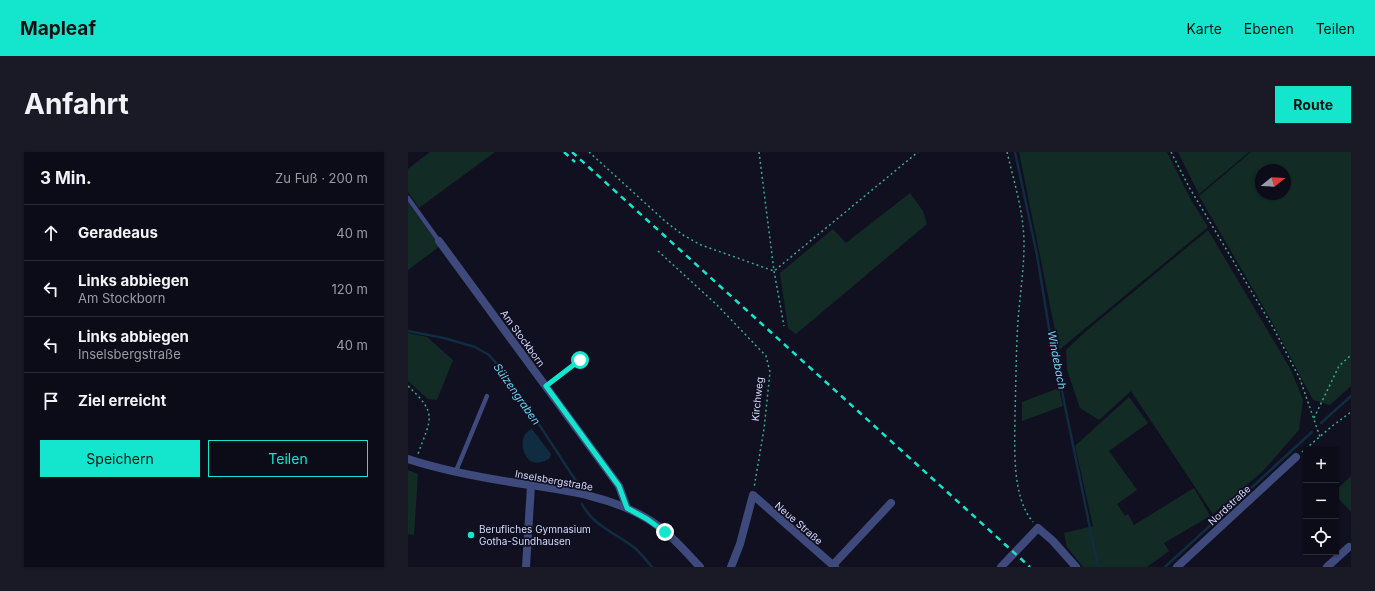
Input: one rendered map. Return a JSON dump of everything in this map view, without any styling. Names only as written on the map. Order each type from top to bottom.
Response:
[{"type":"street","name":"Am Stockborn","points":[[439,241],[619,486],[627,508]]},
{"type":"street","name":"Nordstraße","points":[[1177,567],[1296,457]]},
{"type":"street","name":"Inselsbergstraße","points":[[412,460],[456,471],[576,492],[606,500],[627,508],[647,519],[665,532],[700,567]]},
{"type":"street","points":[[526,567],[531,485]]},
{"type":"street","points":[[731,567],[740,544],[753,495]]},
{"type":"street","name":"Neue Straße","points":[[753,495],[834,566],[892,504]]},
{"type":"street","points":[[1001,567],[1038,528],[1053,541],[1076,567]]},
{"type":"street","points":[[1327,567],[1349,547]]},
{"type":"lane","points":[[408,198],[439,241]]},
{"type":"lane","points":[[546,386],[580,360]]},
{"type":"lane","points":[[456,471],[487,396]]},
{"type":"path","points":[[588,152],[666,222],[683,235],[701,245],[774,271]]},
{"type":"path","points":[[759,152],[774,271],[784,326]]},
{"type":"path","points":[[774,271],[918,152]]},
{"type":"path","points":[[1007,152],[1020,206],[1024,244],[1017,336],[1014,460],[1021,498],[1030,518],[1038,528]]},
{"type":"path","points":[[1171,152],[1189,187],[1274,329],[1300,379],[1320,437]]},
{"type":"path","name":"Kirchweg","points":[[658,251],[718,305],[766,356],[770,372],[764,430],[753,495]]},
{"type":"path","points":[[1313,419],[1339,366],[1351,355]]},
{"type":"path","points":[[408,386],[422,399],[429,412],[428,424],[412,460]]},
{"type":"path","points":[[1296,457],[1351,412]]},
{"type":"green space","points":[[430,152],[495,152],[419,208],[408,192],[408,169]]},
{"type":"green space","points":[[1019,152],[1167,152],[1191,200],[1208,227],[1059,350]]},
{"type":"green space","points":[[1178,152],[1249,152],[1199,194]]},
{"type":"green space","points":[[1251,152],[1351,152],[1351,386],[1330,405],[1313,400],[1271,320],[1199,196]]},
{"type":"green space","points":[[910,193],[923,211],[927,224],[796,334],[788,328],[780,273],[833,229],[846,243]]},
{"type":"green space","points":[[408,203],[440,246],[408,270]]},
{"type":"green space","points":[[1208,230],[1291,370],[1303,400],[1299,430],[1263,471],[1213,514],[1131,391],[1099,420],[1080,408],[1067,370],[1066,350],[1085,332]]},
{"type":"green space","points":[[408,333],[427,337],[453,360],[437,400],[428,399],[408,381]]},
{"type":"green space","points":[[1059,388],[1063,406],[1022,421],[1022,402]]},
{"type":"green space","points":[[1129,397],[1148,423],[1109,451],[1137,490],[1117,504],[1125,516],[1128,514],[1134,525],[1194,488],[1210,516],[1164,543],[1169,551],[1147,567],[1083,567],[1067,547],[1064,533],[1093,526],[1075,446]]},
{"type":"green space","points":[[408,470],[418,474],[414,535],[408,534]]},
{"type":"green space","points":[[1351,476],[1351,512],[1339,499],[1339,487]]},
{"type":"water","points":[[532,429],[551,454],[549,459],[535,463],[529,460],[526,456],[523,446],[524,436]]},
{"type":"waterway","name":"Windebach","points":[[1015,152],[1037,255],[1049,328],[1098,567]]},
{"type":"waterway","name":"Sülzengraben","points":[[408,331],[444,338],[475,347],[489,355],[506,374],[578,484]]},
{"type":"waterway","points":[[1321,423],[1351,396]]},
{"type":"waterway","points":[[1165,567],[1312,432]]},
{"type":"waterway","name":"Sülzengraben","points":[[582,504],[592,518],[635,548],[652,567]]},
{"type":"railway","points":[[564,152],[575,162]]},
{"type":"railway","points":[[572,152],[1030,567]]},
{"type":"place","name":"Berufliches Gymnasium Gotha-Sundhausen","points":[[471,535]]},
{"type":"route","points":[[580,360],[546,386],[619,486],[627,508],[647,519],[665,532]]}]
